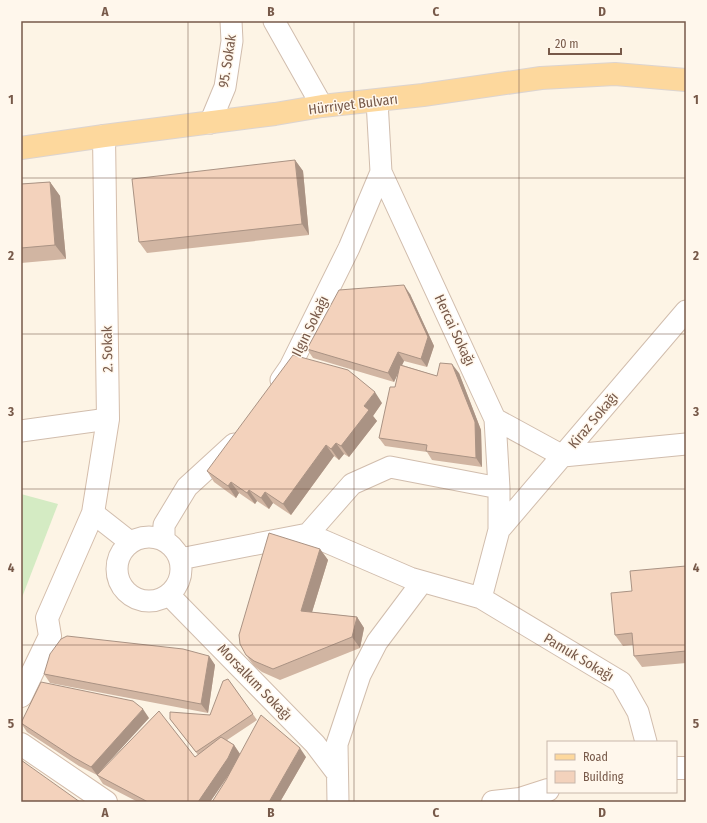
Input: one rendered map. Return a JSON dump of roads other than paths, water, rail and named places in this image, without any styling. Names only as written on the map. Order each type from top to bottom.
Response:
[{"type":"main road","name":"Hürriyet Bulvarı","points":[[21,148],[275,114],[322,106],[423,96],[541,78],[615,74],[685,77]]},
{"type":"street","name":"95. Sokak","points":[[210,123],[225,87],[232,41],[231,21]]},
{"type":"street","points":[[274,21],[322,106]]},
{"type":"street","name":"Ilgın Sokağı","points":[[272,392],[290,367],[349,248],[381,172],[377,101]]},
{"type":"street","name":"2. Sokak","points":[[50,636],[47,618],[93,513],[108,419],[104,136]]},
{"type":"street","name":"Hercai Sokağı","points":[[381,172],[495,418]]},
{"type":"street","name":"Kiraz Sokağı","points":[[499,530],[686,311]]},
{"type":"street","points":[[495,418],[563,456],[686,444]]},
{"type":"street","points":[[481,598],[499,530],[499,488],[495,418]]},
{"type":"street","points":[[21,431],[108,419]]},
{"type":"street","points":[[164,540],[164,525],[187,487],[246,430]]},
{"type":"street","points":[[180,559],[308,534],[352,484],[390,467],[499,488]]},
{"type":"street","points":[[93,513],[130,542]]},
{"type":"street","name":"Pamuk Sokağı","points":[[308,534],[422,582],[481,598],[621,682],[638,712],[646,741]]},
{"type":"street","points":[[156,537],[164,540],[177,552],[180,559],[182,569],[180,579],[176,587],[169,595],[160,600],[149,602],[138,600],[129,595],[122,588],[118,578],[117,568],[119,558],[123,550],[130,542],[138,538],[156,537]]},
{"type":"street","points":[[338,802],[337,744],[360,675],[378,642],[422,582]]},
{"type":"street","name":"Morsalkım Sokağı","points":[[169,595],[315,744],[337,772]]},
{"type":"street","points":[[21,675],[50,636]]},
{"type":"street","points":[[21,696],[50,636]]},
{"type":"street","points":[[21,744],[106,802]]},
{"type":"street","points":[[493,802],[519,801],[547,790]]}]
